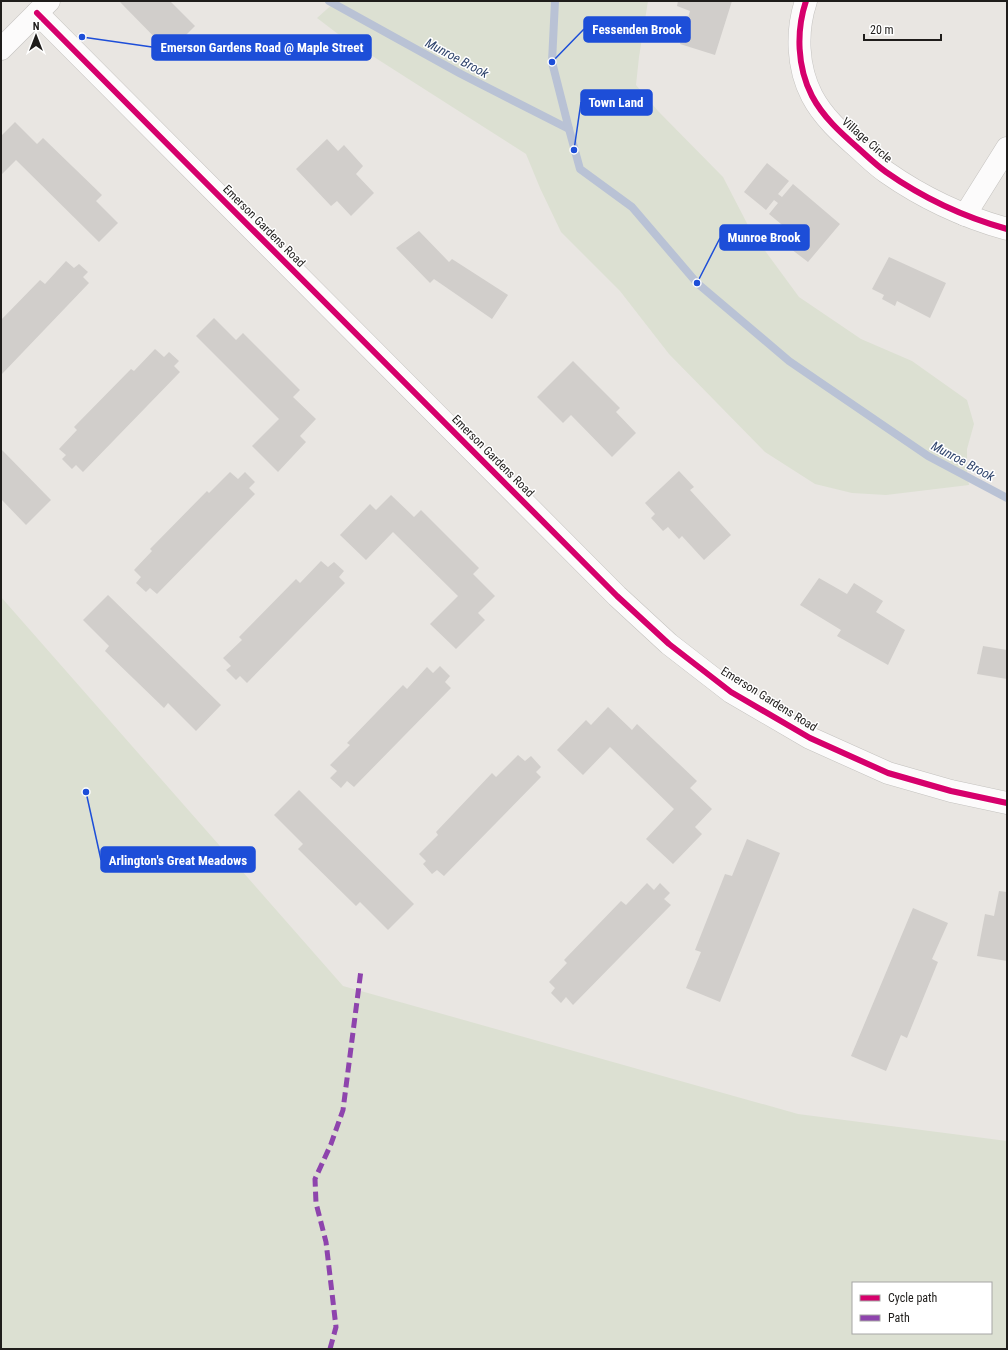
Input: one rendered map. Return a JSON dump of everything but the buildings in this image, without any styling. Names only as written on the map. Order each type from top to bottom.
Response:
[{"type":"street","name":"Village Circle","points":[[806,1],[801,15],[799,43],[803,70],[812,95],[826,118],[844,136],[885,171],[914,189],[965,216],[1007,230]]},
{"type":"street","points":[[1,49],[43,7]]},
{"type":"street","name":"Emerson Gardens Road","points":[[43,7],[617,596],[669,644],[731,692],[810,738],[888,773],[951,791],[1007,803]]},
{"type":"street","points":[[965,216],[1007,148]]},
{"type":"shaded area","points":[[336,1],[648,1],[636,85],[658,111],[723,177],[752,233],[799,297],[861,339],[912,361],[967,400],[974,424],[967,449],[967,471],[969,485],[886,495],[852,493],[815,484],[765,452],[669,354],[620,291],[561,232],[526,154],[338,34],[317,18]]},
{"type":"shaded area","points":[[1,597],[343,986],[798,1114],[1007,1141],[1007,1349],[1,1349]]},
{"type":"waterway","name":"Munroe Brook","points":[[329,1],[461,74],[569,129],[580,169],[632,207],[697,283],[789,361],[928,456],[1007,498]]},
{"type":"waterway","points":[[555,1],[552,62],[569,129]]},
{"type":"marked path","points":[[330,1349],[336,1327],[326,1242],[316,1203],[315,1179],[331,1144],[343,1110],[361,970]]},
{"type":"cycle path","points":[[806,1],[800,37],[803,73],[816,104],[827,118],[875,163],[914,190],[960,213],[1007,229]]},
{"type":"cycle path","points":[[37,13],[617,596],[669,644],[731,692],[810,738],[888,773],[951,791],[1007,803]]},
{"type":"place","name":"Emerson Gardens Road @ Maple Street","points":[[82,37]]},
{"type":"place","name":"Fessenden Brook","points":[[552,62]]},
{"type":"place","name":"Town Land","points":[[574,150]]},
{"type":"place","name":"Munroe Brook","points":[[697,283]]},
{"type":"place","name":"Arlington's Great Meadows","points":[[86,792]]}]
